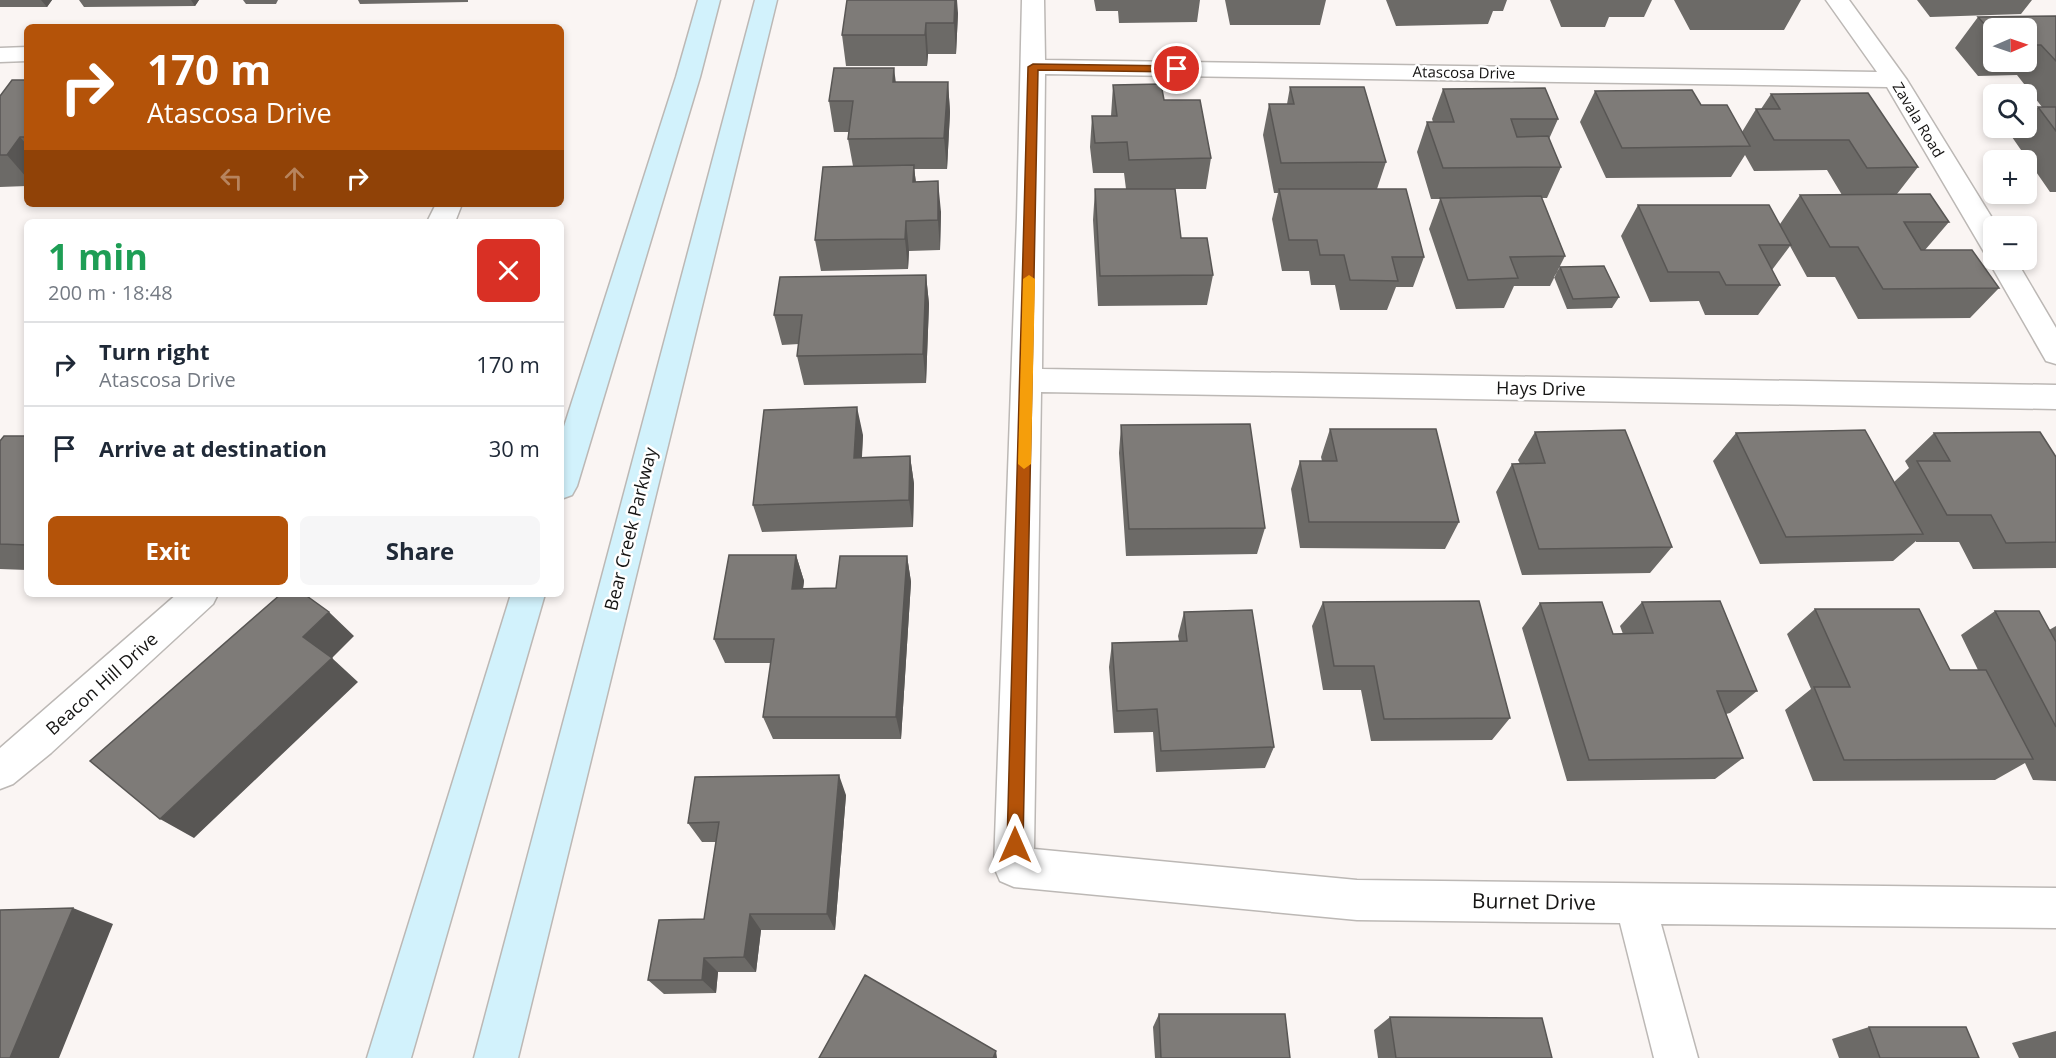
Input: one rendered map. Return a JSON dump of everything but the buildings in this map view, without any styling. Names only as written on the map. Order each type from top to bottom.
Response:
[{"type":"main road","points":[[564,476],[688,77],[709,0]]},
{"type":"main road","name":"Bear Creek Parkway","points":[[496,1058],[766,0]]},
{"type":"main road","points":[[389,1058],[527,597]]},
{"type":"street","points":[[1027,380],[1033,0]]},
{"type":"street","name":"Zavala Road","points":[[1837,0],[1894,80],[1983,227]]},
{"type":"street","points":[[0,55],[24,54]]},
{"type":"street","name":"Atascosa Drive","points":[[1033,67],[1894,80]]},
{"type":"street","points":[[2008,270],[2056,353]]},
{"type":"street","name":"Hays Drive","points":[[1027,380],[2056,397]]},
{"type":"street","name":"Burnet Drive","points":[[1027,380],[1016,714],[1014,867],[1357,900],[2056,908]]},
{"type":"street","name":"Beacon Hill Drive","points":[[0,771],[38,741],[198,597]]},
{"type":"street","points":[[1635,903],[1676,1058]]},
{"type":"slow traffic","points":[[1024,464],[1029,279]]},
{"type":"route","points":[[1015,845],[1016,714],[1027,380],[1033,67],[1177,69]]}]
